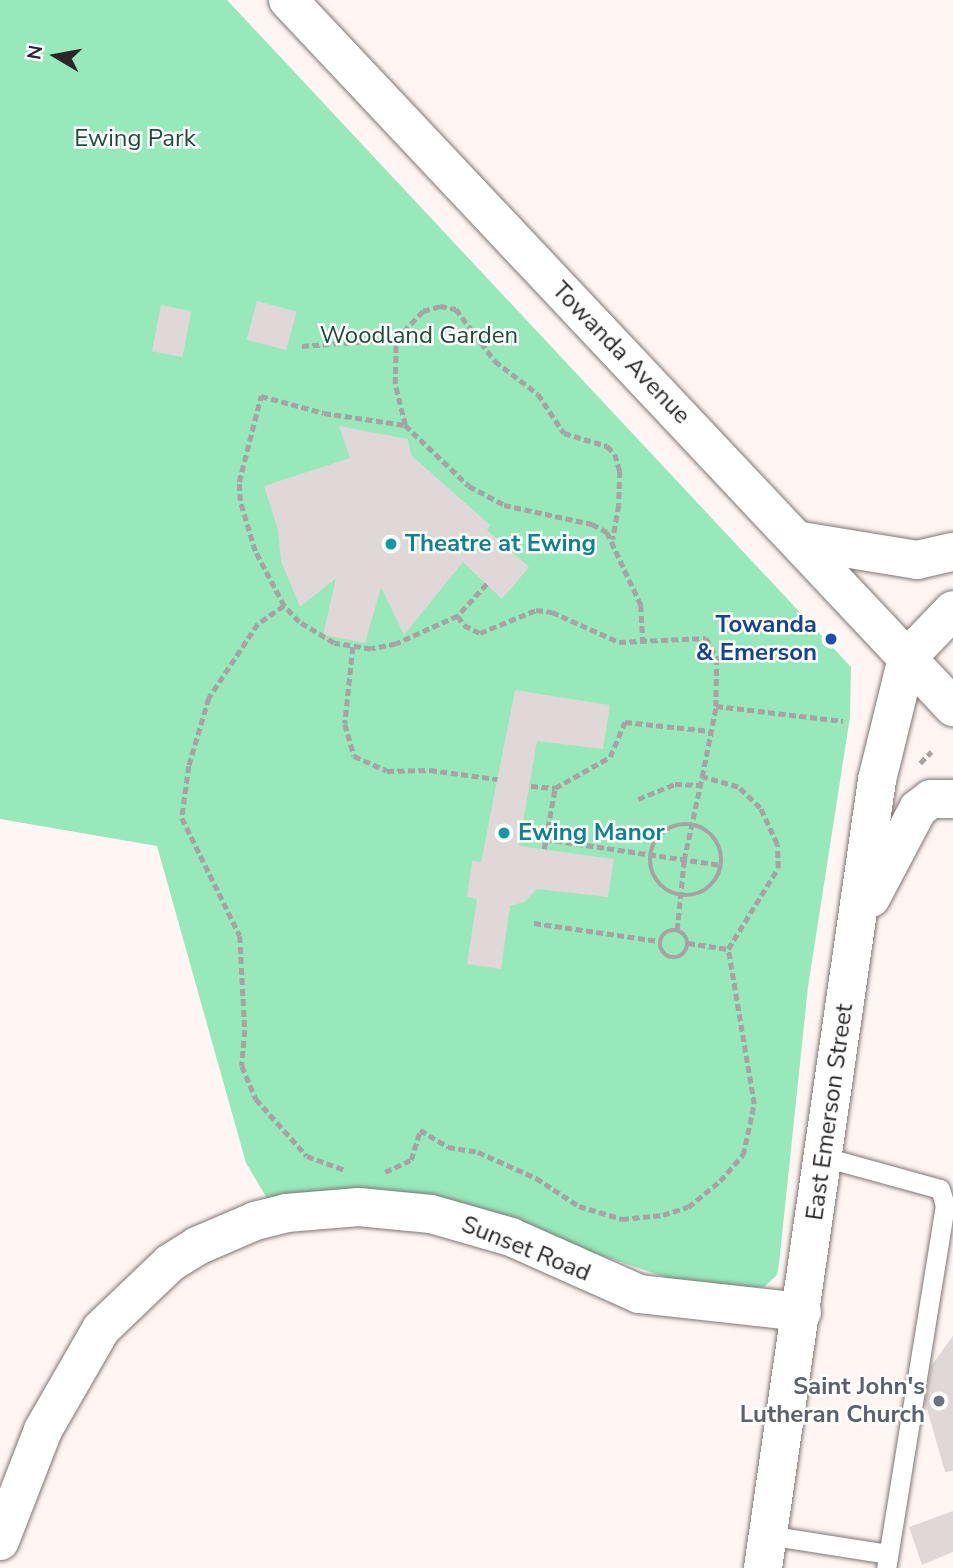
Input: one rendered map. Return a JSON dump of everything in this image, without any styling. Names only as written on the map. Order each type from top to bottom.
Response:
[{"type":"main road","name":"Towanda Avenue","points":[[288,0],[440,166],[801,541],[953,707]]},
{"type":"main road","points":[[801,541],[917,560],[953,552]]},
{"type":"main road","points":[[907,658],[953,610]]},
{"type":"main road","name":"East Emerson Street","points":[[766,1552],[877,780],[907,658]]},
{"type":"main road","points":[[855,931],[918,809],[931,799],[953,799]]},
{"type":"main road","name":"Sunset Road","points":[[0,1541],[43,1430],[102,1329],[170,1263],[197,1246],[255,1221],[286,1213],[359,1207],[431,1214],[511,1237],[639,1294],[802,1312]]},
{"type":"lane","points":[[766,1552],[887,1561],[945,1206],[940,1189],[824,1157]]},
{"type":"path","points":[[302,346],[396,339],[423,311],[440,306],[456,309],[495,361],[538,394],[564,433],[607,446],[620,471],[613,540],[641,605],[643,641]]},
{"type":"path","points":[[396,339],[395,384],[405,425],[469,486],[530,513],[592,524],[613,540]]},
{"type":"path","points":[[405,425],[324,414],[261,396],[239,482],[240,501],[255,551],[284,606],[313,631],[353,648],[396,644],[458,616],[487,584]]},
{"type":"path","points":[[284,606],[258,624],[209,698],[187,775],[182,818],[240,936],[245,1030],[242,1066],[256,1099],[307,1156],[328,1167],[358,1173]]},
{"type":"path","points":[[458,616],[471,630],[489,633],[536,610],[552,612],[600,637],[643,641],[706,638],[717,657],[716,706],[684,860],[677,930],[688,943],[728,949]]},
{"type":"path","points":[[353,648],[345,724],[354,756],[387,771],[429,769],[498,779]]},
{"type":"path","points":[[716,706],[843,720]]},
{"type":"path","points":[[531,786],[555,788],[610,757],[625,722],[711,731]]},
{"type":"path","points":[[917,766],[931,752]]},
{"type":"path","points":[[380,1173],[411,1160],[421,1130],[448,1147],[478,1152],[536,1178],[579,1206],[622,1219],[663,1215],[688,1206],[720,1181],[743,1155],[751,1131],[749,1061],[728,949],[778,868],[777,844],[760,808],[738,787],[702,777]]},
{"type":"path","points":[[639,799],[675,784],[701,785]]},
{"type":"path","points":[[544,849],[555,788]]},
{"type":"path","points":[[691,824],[716,840],[721,865],[709,887],[680,896],[657,881],[650,855],[664,831],[691,824]]},
{"type":"path","points":[[545,839],[721,865]]},
{"type":"path","points":[[534,923],[660,941]]},
{"type":"path","points":[[677,930],[664,934],[660,941],[661,951],[673,959],[686,953],[688,943]]},
{"type":"green space","points":[[0,0],[227,0],[851,667],[850,717],[808,987],[779,1264],[777,1275],[764,1287],[694,1287],[512,1225],[271,1205],[246,1163],[157,846],[0,819]]},
{"type":"building","points":[[257,301],[297,312],[286,350],[247,340]]},
{"type":"building","points":[[161,305],[191,311],[182,357],[152,351]]},
{"type":"building","name":"Theatre at Ewing","points":[[339,426],[408,439],[411,455],[490,525],[487,530],[529,567],[502,599],[463,562],[404,635],[381,587],[365,643],[323,635],[336,578],[300,607],[281,561],[278,530],[264,486],[350,458]]},
{"type":"building","name":"Ewing Manor","points":[[515,690],[610,705],[603,749],[537,741],[519,846],[614,859],[608,897],[537,889],[524,902],[510,906],[501,969],[467,964],[477,899],[467,897],[472,861],[481,862]]},
{"type":"building","name":"Saint John's Lutheran Church","points":[[953,1336],[953,1471],[945,1472],[925,1402],[931,1366]]},
{"type":"building","points":[[953,1511],[953,1552],[922,1565],[909,1527]]},
{"type":"place","name":"Theatre at Ewing","points":[[391,544]]},
{"type":"place","name":"Towanda & Emerson","points":[[831,639]]},
{"type":"place","name":"Ewing Manor","points":[[504,833]]},
{"type":"place","name":"Saint John's Lutheran Church","points":[[939,1401]]},
{"type":"park label","name":"Ewing Park","points":[[135,139]]},
{"type":"park label","name":"Woodland Garden","points":[[419,336]]}]
